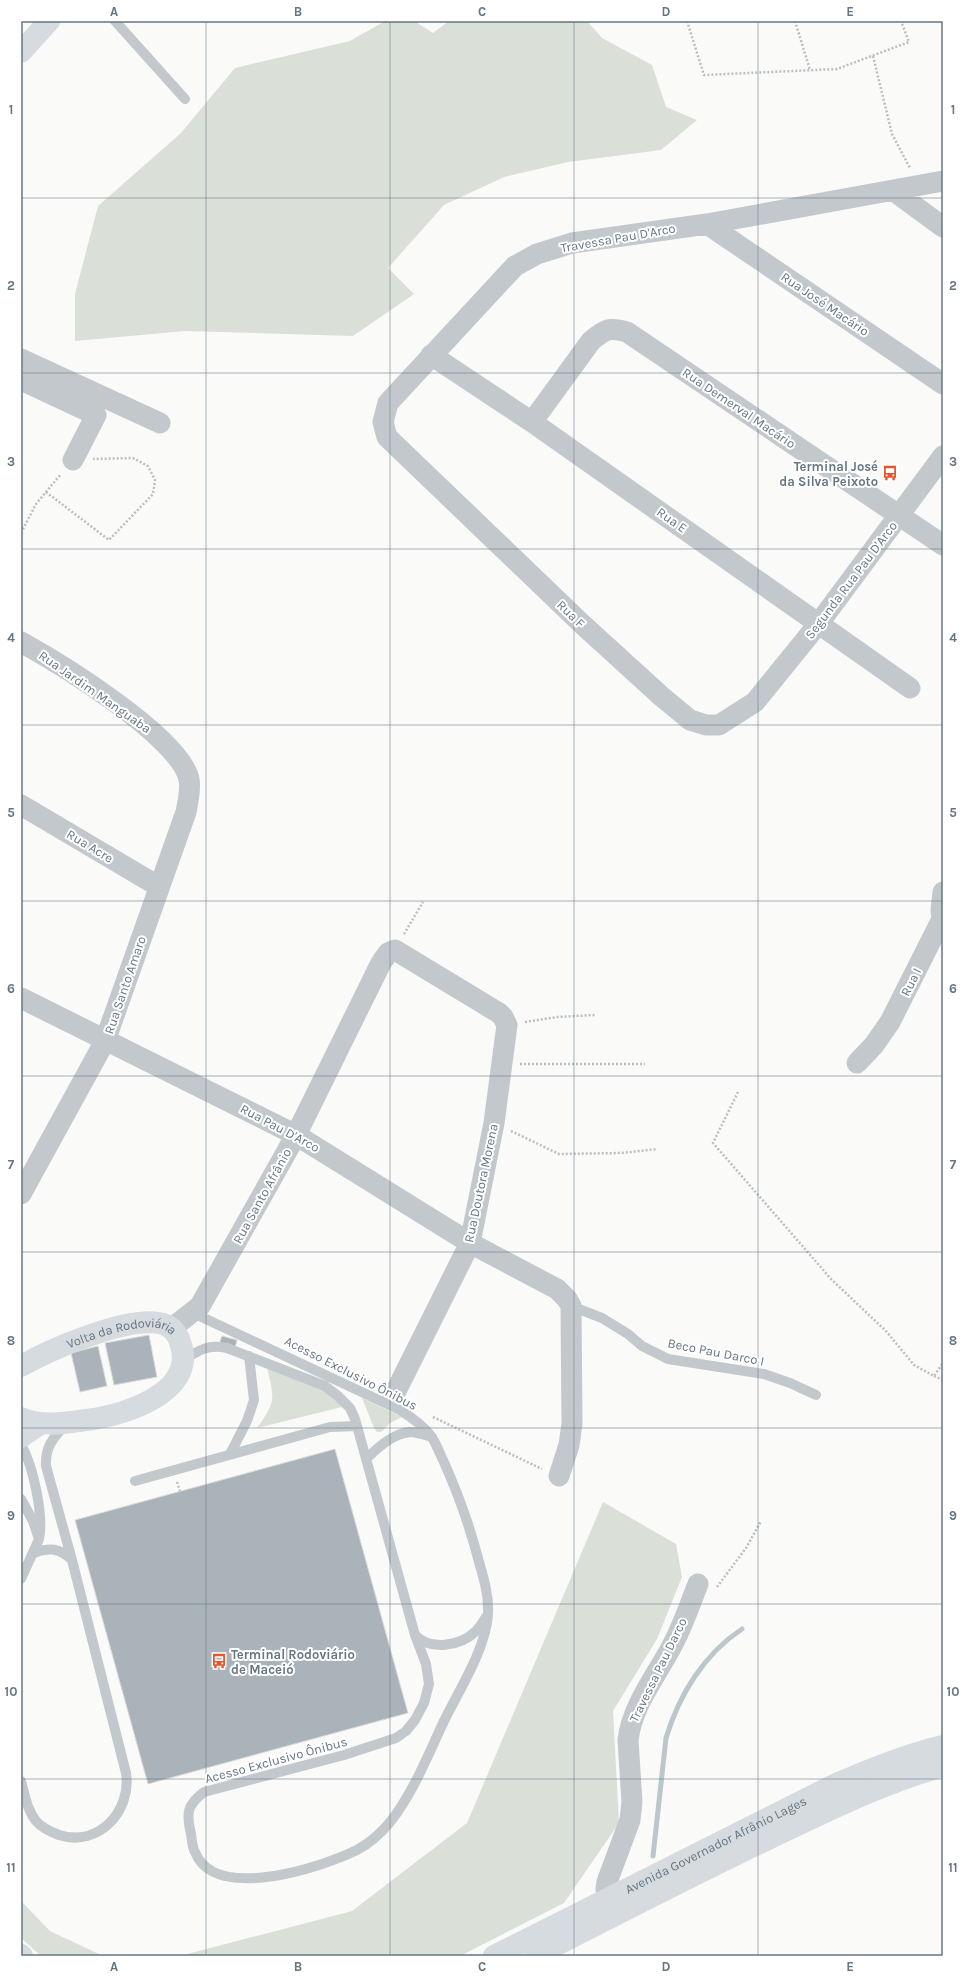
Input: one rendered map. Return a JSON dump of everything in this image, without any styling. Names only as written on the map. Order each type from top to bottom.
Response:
[{"type":"main road","points":[[21,52],[49,21]]},
{"type":"main road","name":"Volta da Rodoviária","points":[[21,1366],[47,1351],[132,1324],[145,1322],[160,1323],[172,1328],[178,1335],[182,1347],[182,1362],[178,1376],[171,1387],[161,1395],[121,1413],[67,1423],[30,1421]]},
{"type":"main road","points":[[21,1437],[30,1421]]},
{"type":"main road","name":"Avenida Governador Afrânio Lages","points":[[494,1956],[834,1785],[877,1766],[921,1751],[943,1746]]},
{"type":"main road","name":"Avenida Governador Afrânio Lages","points":[[535,1956],[691,1876],[838,1806],[882,1786],[943,1766]]},
{"type":"street","name":"Travessa Pau D'Arco","points":[[405,453],[387,438],[384,429],[384,413],[388,403],[515,266],[537,254],[572,244],[707,224],[943,181]]},
{"type":"street","points":[[894,191],[943,227]]},
{"type":"street","name":"Rua José Macário","points":[[707,224],[943,384]]},
{"type":"street","name":"Rua Demerval Macário","points":[[532,422],[591,341],[602,331],[613,328],[627,332],[943,545]]},
{"type":"street","name":"Rua E","points":[[431,355],[532,422],[910,688]]},
{"type":"street","points":[[21,359],[160,423]]},
{"type":"street","points":[[21,380],[96,415],[73,460]]},
{"type":"street","name":"Rua F","points":[[405,453],[582,624],[661,696],[690,720],[706,725],[719,725],[755,702]]},
{"type":"street","name":"Segunda Rua Pau D'Arco","points":[[755,702],[819,623],[900,516],[943,456]]},
{"type":"street","name":"Rua Jardim Manguaba","points":[[21,642],[49,658],[148,726],[182,762]]},
{"type":"street","name":"Rua Santo Amaro","points":[[21,1194],[105,1040],[188,801],[189,779],[182,762]]},
{"type":"street","name":"Rua Acre","points":[[21,805],[158,886]]},
{"type":"street","name":"Rua I","points":[[857,1063],[874,1045],[890,1022],[943,919],[941,910],[943,892]]},
{"type":"street","points":[[395,950],[489,1007],[503,1017],[507,1025]]},
{"type":"street","name":"Rua Santo Afrânio","points":[[172,1328],[200,1306],[296,1135],[381,963],[388,953],[395,950]]},
{"type":"street","name":"Rua Pau D'Arco","points":[[21,998],[296,1135],[470,1243],[557,1289],[567,1298],[571,1306]]},
{"type":"street","name":"Rua Doutora Morena","points":[[393,1397],[470,1243],[494,1123],[507,1025]]},
{"type":"street","points":[[559,1476],[569,1445],[572,1424],[571,1306]]},
{"type":"street","name":"Travessa Pau Darco","points":[[609,1898],[606,1889],[607,1882],[625,1837],[631,1814],[632,1802],[628,1740],[634,1713],[705,1588]]},
{"type":"lane","points":[[115,21],[185,99]]},
{"type":"lane","name":"Beco Pau Darco I","points":[[571,1306],[602,1318],[628,1334],[642,1346],[668,1359],[764,1374],[790,1383],[816,1395]]},
{"type":"lane","name":"Acesso Exclusivo Ônibus","points":[[182,1362],[202,1348],[211,1346],[227,1348],[325,1386],[350,1408],[367,1458],[415,1635],[426,1664],[429,1684],[424,1703],[415,1720],[396,1738],[344,1754],[204,1792],[195,1798],[190,1806],[187,1818],[195,1853],[205,1866],[221,1875],[244,1880],[269,1878],[337,1858],[359,1849],[376,1837],[391,1821],[410,1791],[476,1656],[486,1627],[488,1613],[486,1588],[455,1486],[432,1437],[415,1420],[400,1410],[193,1313]]},
{"type":"lane","points":[[230,1454],[247,1421],[254,1400],[249,1356]]},
{"type":"lane","points":[[21,1781],[28,1808],[36,1822],[49,1831],[68,1838],[85,1838],[100,1831],[112,1821],[122,1805],[127,1792],[126,1773],[72,1560],[46,1466],[49,1444],[67,1423]]},
{"type":"lane","points":[[135,1481],[330,1427],[357,1426]]},
{"type":"lane","points":[[367,1458],[380,1445],[397,1436],[410,1432],[432,1437]]},
{"type":"lane","points":[[21,1445],[28,1459],[41,1517],[39,1539],[21,1580]]},
{"type":"lane","points":[[21,1499],[33,1521],[39,1539]]},
{"type":"lane","points":[[34,1553],[51,1549],[64,1552],[72,1560]]},
{"type":"lane","points":[[415,1635],[420,1640],[430,1644],[441,1645],[459,1642],[475,1633],[488,1613]]},
{"type":"path","points":[[687,21],[704,75],[837,69],[909,42],[901,21]]},
{"type":"path","points":[[795,21],[810,70]]},
{"type":"path","points":[[873,56],[892,134],[920,186]]},
{"type":"path","points":[[21,533],[36,504],[46,492],[73,460],[133,458],[148,466],[155,480],[153,494],[109,540],[46,492]]},
{"type":"path","points":[[395,950],[423,902]]},
{"type":"path","points":[[507,1025],[557,1017],[595,1015]]},
{"type":"path","points":[[501,1064],[644,1064]]},
{"type":"path","points":[[738,1092],[713,1143],[832,1279],[886,1331],[914,1365],[943,1380]]},
{"type":"path","points":[[494,1123],[559,1154],[622,1153],[657,1149]]},
{"type":"path","points":[[934,1376],[943,1363]]},
{"type":"path","points":[[705,1588],[746,1548],[761,1521]]},
{"type":"shaded area","points":[[385,21],[414,21],[433,33],[449,21],[588,22],[602,38],[652,65],[666,107],[697,120],[661,150],[568,162],[504,177],[444,205],[388,268],[414,294],[353,336],[185,331],[75,341],[75,294],[98,206],[181,133],[235,68],[350,41]]},
{"type":"shaded area","points":[[267,1367],[329,1392],[342,1407],[257,1428],[268,1411],[272,1399]]},
{"type":"shaded area","points":[[362,1398],[402,1417],[390,1423],[381,1432],[377,1432]]},
{"type":"shaded area","points":[[603,1502],[676,1544],[682,1577],[657,1639],[613,1711],[619,1823],[564,1903],[460,1956],[180,1956],[352,1911],[467,1823]]},
{"type":"shaded area","points":[[21,1901],[50,1931],[103,1956],[41,1956],[21,1938]]},
{"type":"building","points":[[149,1335],[157,1377],[114,1385],[105,1343]]},
{"type":"building","points":[[222,1336],[237,1340],[235,1348],[219,1344]]},
{"type":"building","points":[[98,1346],[107,1386],[80,1392],[71,1353]]},
{"type":"building","points":[[335,1449],[408,1713],[148,1784],[75,1520]]},
{"type":"waterway","points":[[653,1856],[666,1738],[671,1722],[686,1691],[705,1663],[728,1639],[742,1629]]},
{"type":"place","name":"Terminal José da Silva Peixoto","points":[[890,473]]},
{"type":"place","name":"Terminal Rodoviário de Maceió","points":[[219,1661]]}]
